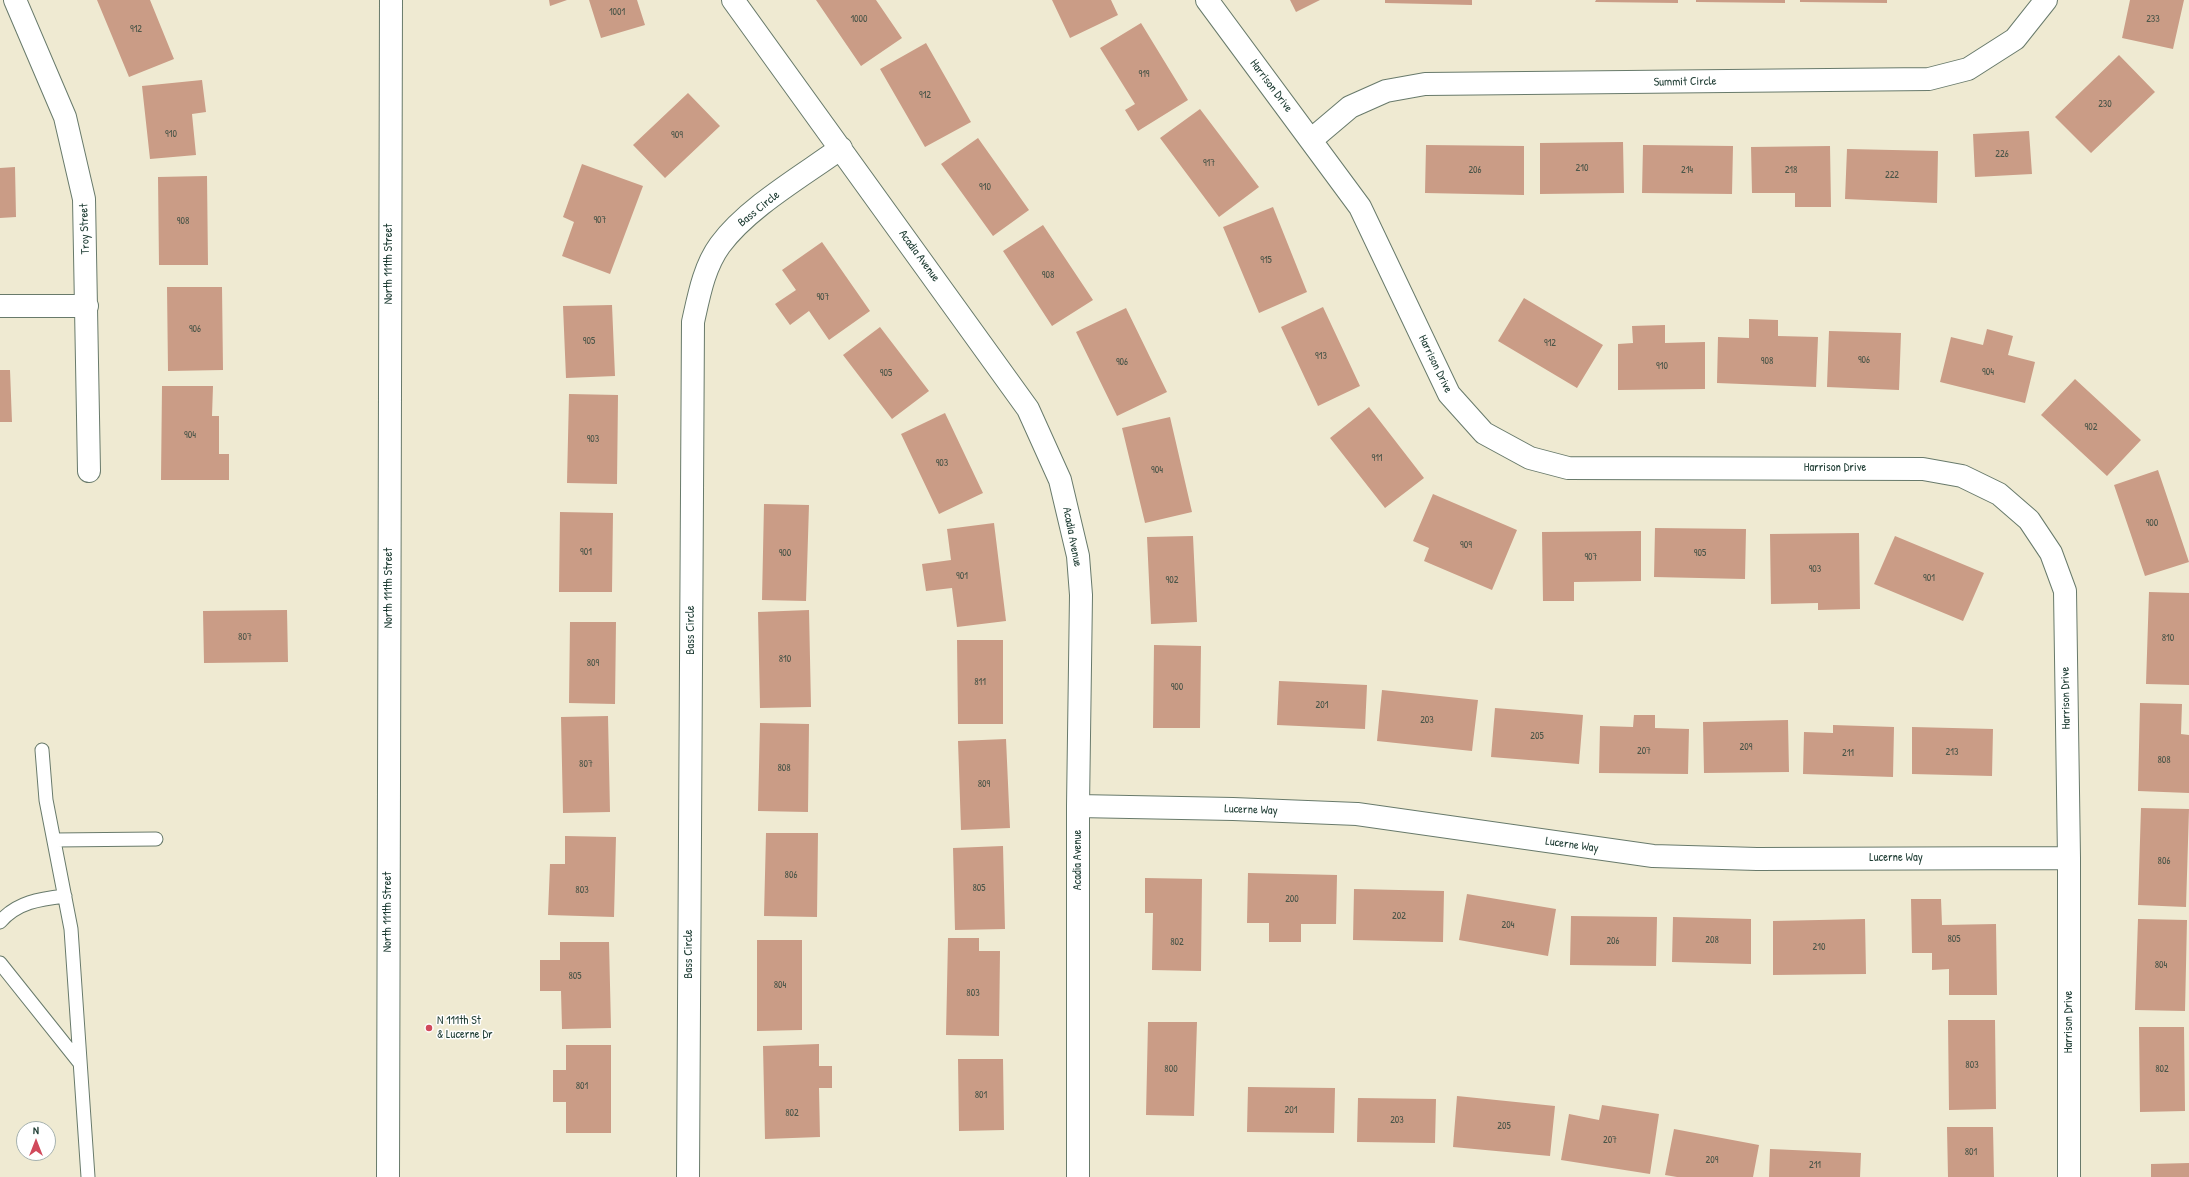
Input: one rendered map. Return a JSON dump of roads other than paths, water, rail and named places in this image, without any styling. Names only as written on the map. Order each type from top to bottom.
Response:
[{"type":"street","name":"Troy Street","points":[[15,0],[65,117],[84,199],[89,471]]},
{"type":"street","name":"North 111th Street","points":[[388,1177],[391,0]]},
{"type":"street","name":"Acadia Avenue","points":[[733,0],[842,148],[1028,409],[1060,480],[1078,556],[1080,595],[1078,806],[1078,1177]]},
{"type":"street","name":"Harrison Drive","points":[[1207,0],[1360,207],[1449,394],[1484,433],[1530,458],[1568,468],[1923,468],[1962,476],[1993,491],[2029,520],[2052,553],[2065,591],[2069,858],[2069,1177]]},
{"type":"street","name":"Summit Circle","points":[[1311,140],[1350,107],[1386,91],[1425,84],[1928,79],[1968,69],[2015,39],[2046,0]]},
{"type":"street","name":"Bass Circle","points":[[688,1177],[693,322],[702,282],[720,245],[748,215],[842,148]]},
{"type":"street","points":[[0,306],[87,306]]},
{"type":"street","name":"Lucerne Way","points":[[1078,806],[1233,809],[1357,814],[1653,856],[1757,859],[2069,858]]},
{"type":"lane","points":[[42,750],[46,800],[55,840],[71,929],[79,1062],[88,1152],[88,1177]]},
{"type":"lane","points":[[55,840],[156,839]]},
{"type":"lane","points":[[0,922],[13,909],[31,902],[65,896]]},
{"type":"lane","points":[[0,963],[79,1062]]},
{"type":"place","name":"N 111th St & Lucerne Dr","points":[[429,1028]]}]
